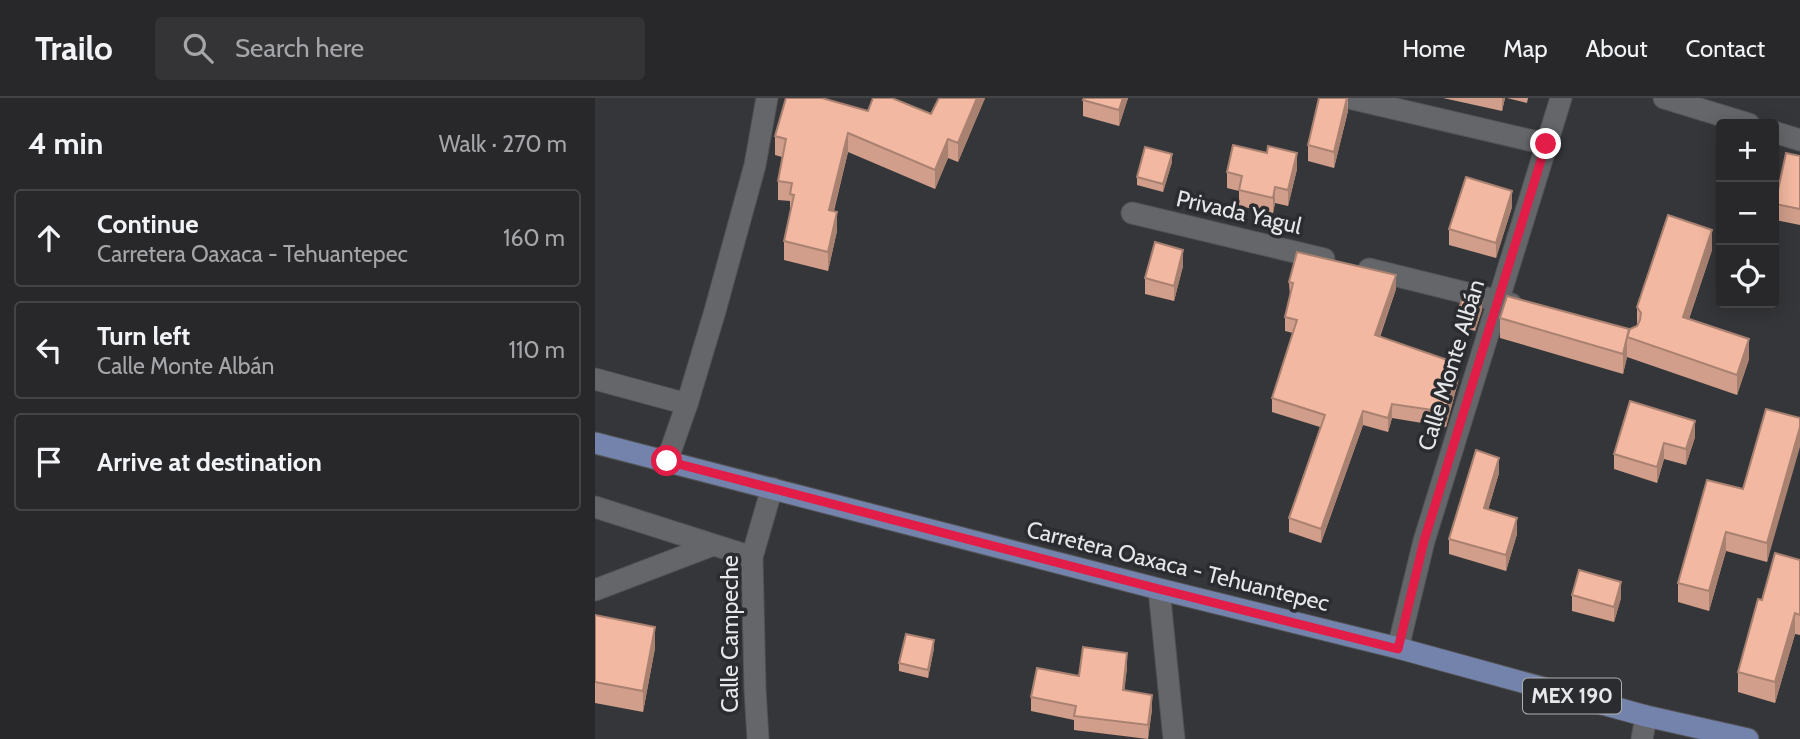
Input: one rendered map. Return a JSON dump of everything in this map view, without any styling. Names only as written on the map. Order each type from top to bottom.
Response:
[{"type":"main road","name":"Carretera Oaxaca - Tehuantepec","points":[[595,443],[1398,649],[1646,716],[1748,739]]},
{"type":"street","points":[[667,461],[716,311],[755,165],[767,98]]},
{"type":"street","points":[[1349,98],[1546,144]]},
{"type":"street","name":"Calle Monte Albán","points":[[1398,649],[1424,541],[1561,98]]},
{"type":"street","points":[[1664,98],[1733,119]]},
{"type":"street","points":[[1779,134],[1800,140]]},
{"type":"street","name":"Privada Yagul","points":[[1132,213],[1526,309]]},
{"type":"street","points":[[595,379],[687,404]]},
{"type":"street","name":"Calle Campeche","points":[[758,739],[752,557],[772,488]]},
{"type":"street","points":[[595,508],[752,557]]},
{"type":"street","points":[[595,590],[713,545]]},
{"type":"street","points":[[1159,589],[1174,739]]},
{"type":"street","points":[[1642,739],[1646,716]]},
{"type":"building","points":[[786,98],[822,98],[868,111],[873,98],[892,98],[931,114],[939,98],[977,98],[958,143],[948,139],[935,170],[848,133],[829,210],[837,212],[828,252],[784,241],[794,195],[790,194],[792,183],[778,181],[786,139],[775,136]]},
{"type":"building","points":[[1123,98],[1119,110],[1083,100]]},
{"type":"building","points":[[1319,98],[1347,98],[1334,152],[1308,145]]},
{"type":"building","points":[[1233,145],[1267,153],[1268,146],[1297,153],[1288,190],[1275,187],[1273,198],[1239,190],[1242,176],[1227,172]]},
{"type":"building","points":[[1145,147],[1172,154],[1163,184],[1137,177]]},
{"type":"building","points":[[1786,153],[1800,156],[1800,209],[1779,205],[1779,185]]},
{"type":"building","points":[[1466,177],[1512,191],[1496,243],[1449,229]]},
{"type":"building","points":[[1668,215],[1712,230],[1683,317],[1749,339],[1737,375],[1627,337],[1630,329],[1637,326],[1640,320],[1641,313],[1637,307]]},
{"type":"building","points":[[1155,242],[1183,250],[1174,286],[1145,278]]},
{"type":"building","points":[[1297,252],[1396,275],[1375,335],[1459,364],[1446,412],[1392,404],[1388,418],[1363,411],[1321,529],[1289,518],[1325,415],[1272,398],[1297,320],[1285,317],[1293,283],[1289,282]]},
{"type":"building","points":[[1507,296],[1629,329],[1623,354],[1500,318]]},
{"type":"building","points":[[1463,297],[1482,302],[1475,323],[1456,317]]},
{"type":"building","points":[[1630,401],[1695,421],[1686,449],[1664,443],[1657,467],[1614,454]]},
{"type":"building","points":[[1766,409],[1800,418],[1800,427],[1767,543],[1726,532],[1709,591],[1678,583],[1707,480],[1743,489]]},
{"type":"building","points":[[1476,450],[1499,458],[1484,508],[1517,518],[1506,555],[1449,539]]},
{"type":"building","points":[[1775,553],[1800,560],[1800,615],[1795,613],[1775,682],[1738,672],[1758,599],[1762,600]]},
{"type":"building","points":[[1579,570],[1621,582],[1614,607],[1572,595]]},
{"type":"building","points":[[595,615],[655,627],[643,691],[595,682]]},
{"type":"building","points":[[906,634],[934,640],[928,670],[899,663]]},
{"type":"building","points":[[1083,647],[1127,653],[1123,690],[1152,695],[1148,725],[1074,716],[1076,706],[1031,697],[1037,668],[1079,676]]},
{"type":"route","points":[[667,461],[1398,649],[1424,541],[1546,144]]}]
